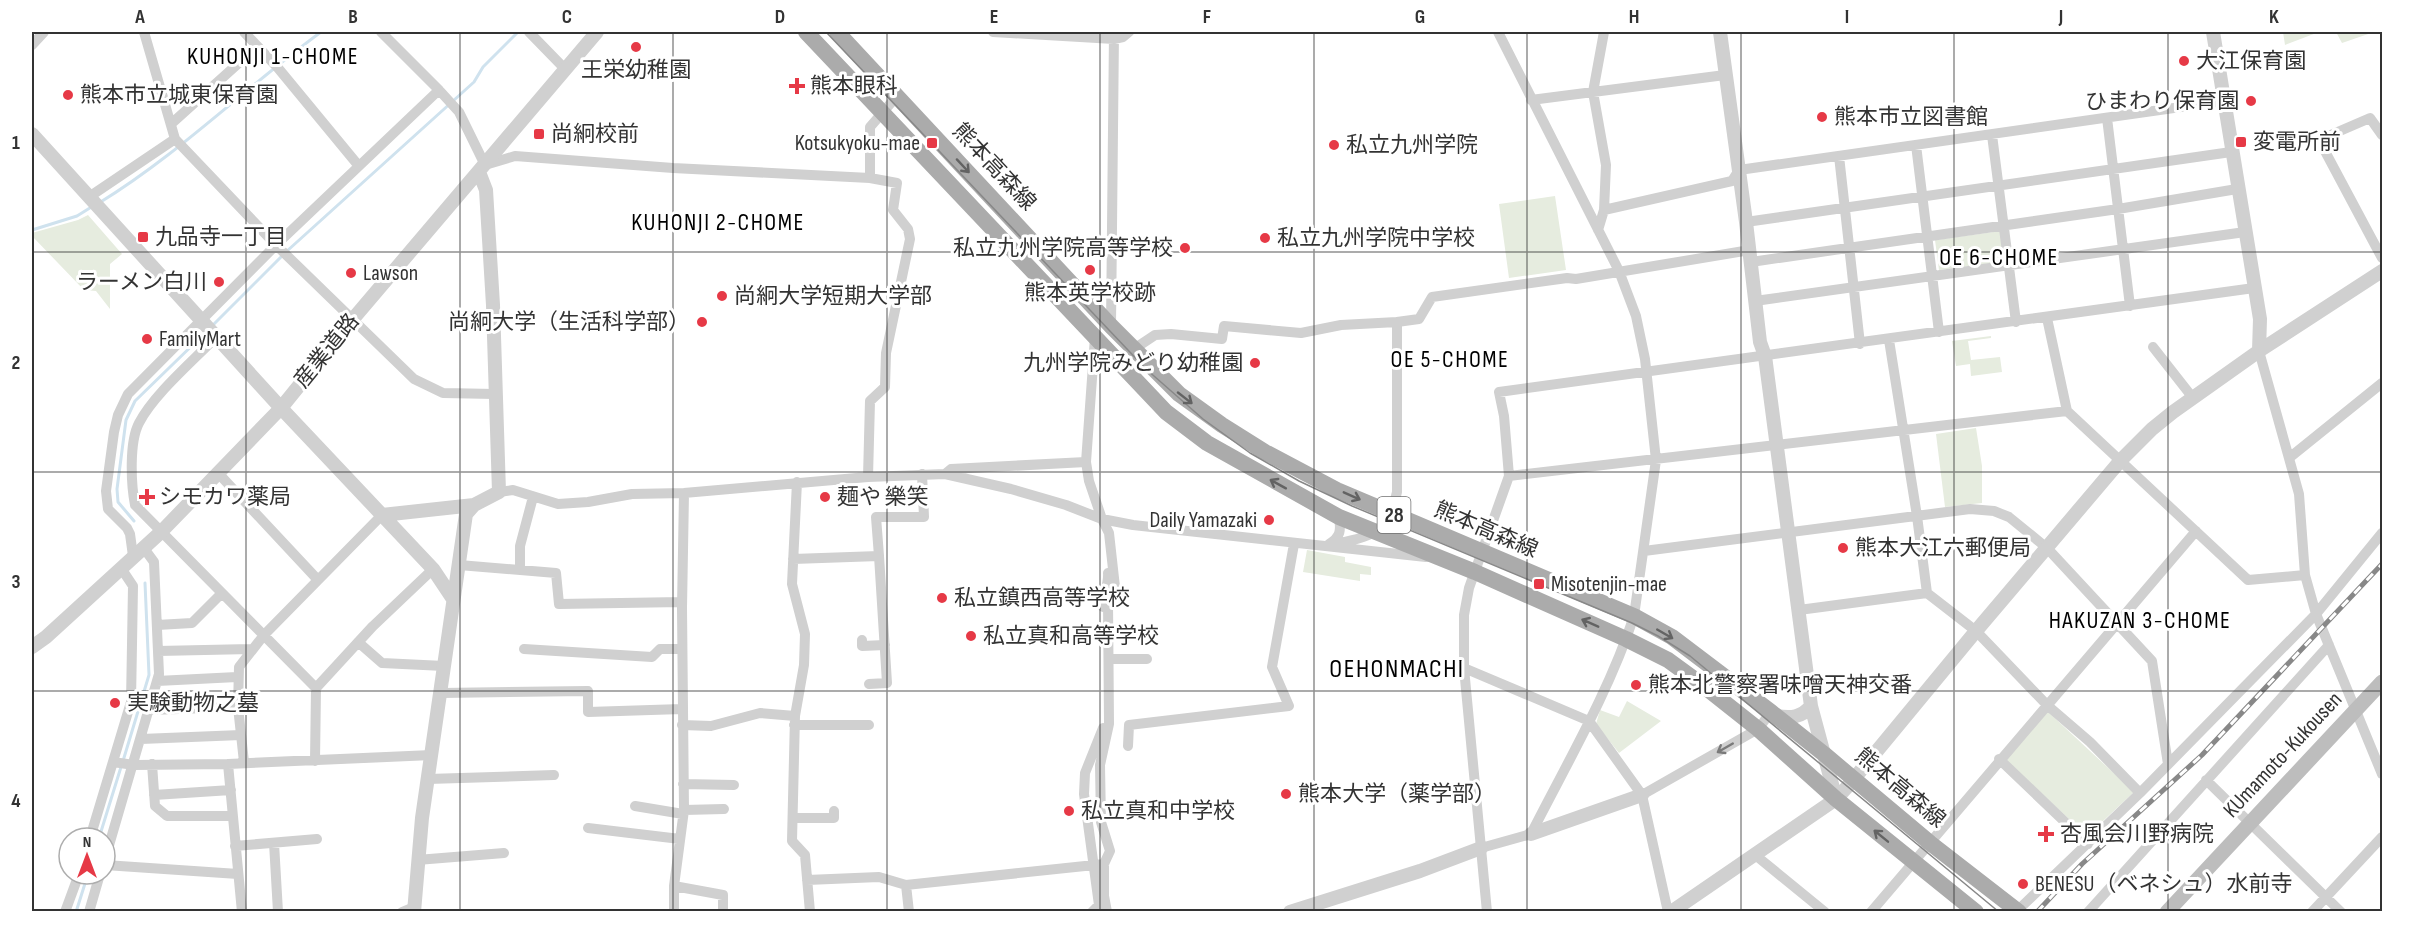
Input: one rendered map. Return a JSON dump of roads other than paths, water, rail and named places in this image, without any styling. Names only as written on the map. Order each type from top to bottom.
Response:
[{"type":"main road","name":"熊本高森線","points":[[806,32],[1166,412],[1207,443],[1339,517],[1475,572],[1668,660],[1758,729],[1836,799],[1913,861],[1959,906],[1976,912]]},
{"type":"main road","name":"熊本高森線","points":[[837,32],[1111,326],[1179,394],[1265,452],[1336,489],[1634,616],[1672,638],[1774,714],[1930,843],[2018,911]]},
{"type":"main road","name":"KUmamoto-Kukousen","points":[[2170,910],[2382,682]]},
{"type":"street","points":[[32,45],[44,32]]},
{"type":"street","points":[[144,32],[175,139],[276,244],[414,379],[443,393],[495,394]]},
{"type":"street","points":[[244,32],[278,68],[358,165]]},
{"type":"street","points":[[381,32],[439,90],[466,123],[482,169],[486,190],[493,305],[499,492]]},
{"type":"street","points":[[530,32],[565,69]]},
{"type":"street","name":"産業道路","points":[[32,646],[46,637],[161,532],[281,408],[353,319],[597,32]]},
{"type":"street","points":[[993,32],[1123,37],[1129,32]]},
{"type":"street","points":[[1498,32],[1619,271],[1636,316],[1645,359],[1656,460],[1634,616],[1589,721],[1531,834]]},
{"type":"street","points":[[1598,230],[1604,210],[1606,165],[1593,92],[1604,32]]},
{"type":"street","points":[[1720,32],[1760,342],[1765,356],[1790,532],[1811,706],[1836,799]]},
{"type":"street","points":[[2213,32],[2260,320],[2259,351],[2299,494],[2305,575],[2316,614],[2382,774]]},
{"type":"street","points":[[1111,326],[1114,35]]},
{"type":"street","points":[[171,124],[241,61],[259,50]]},
{"type":"street","points":[[1531,100],[1725,75]]},
{"type":"street","points":[[115,826],[159,674],[154,562],[138,552],[127,528],[108,509],[106,491],[118,415],[129,394],[276,244],[439,90]]},
{"type":"street","points":[[870,177],[870,127],[897,96]]},
{"type":"street","points":[[1604,210],[1732,181],[1739,170],[2223,101]]},
{"type":"street","points":[[2107,118],[2130,306]]},
{"type":"street","points":[[2382,135],[2370,118],[2319,140],[2382,258]]},
{"type":"street","points":[[32,134],[281,408],[433,569],[453,599]]},
{"type":"street","points":[[1992,135],[2016,322]]},
{"type":"street","points":[[89,197],[175,139]]},
{"type":"street","points":[[1916,145],[1939,332]]},
{"type":"street","points":[[1746,222],[2231,152]]},
{"type":"street","points":[[482,169],[514,156],[673,168],[870,177],[897,183],[893,210],[908,229],[910,239],[886,353],[885,387],[870,401],[868,477]]},
{"type":"street","points":[[1839,156],[1860,344]]},
{"type":"street","points":[[1134,349],[1155,335],[1171,334],[1222,339],[1224,326],[1301,333],[1341,325],[1419,320],[1432,297],[1567,278],[1576,279],[1619,271],[1750,256],[1849,248],[2118,209],[2237,189]]},
{"type":"street","points":[[1755,301],[2245,232]]},
{"type":"street","points":[[1464,668],[1589,721],[1642,795],[1669,912],[1836,799],[1855,780],[2121,460],[2152,429],[2259,351],[2381,276]]},
{"type":"street","points":[[1487,912],[1464,668],[1464,615],[1475,572],[1509,476],[1504,416],[1499,392],[2254,288]]},
{"type":"street","points":[[2047,318],[2067,411],[2248,580],[2305,575]]},
{"type":"street","points":[[1326,546],[1347,542],[1376,532],[1392,514],[1397,492],[1397,322]]},
{"type":"street","points":[[216,337],[149,406],[138,425],[134,444],[135,505],[316,688]]},
{"type":"street","points":[[1092,912],[1099,905],[1099,865],[1110,851],[1101,822],[1100,765],[1109,724],[1108,601],[1115,587],[1109,533],[1089,481],[1086,462],[1095,337]]},
{"type":"street","points":[[1889,340],[1928,593],[1976,632],[2047,705],[2090,742],[2140,794]]},
{"type":"street","points":[[2153,347],[2193,398]]},
{"type":"street","points":[[2289,458],[2382,383]]},
{"type":"street","points":[[1509,476],[2067,411]]},
{"type":"street","points":[[945,474],[951,469],[1086,462]]},
{"type":"street","points":[[218,473],[318,580]]},
{"type":"street","points":[[869,684],[887,684],[876,517],[924,517],[922,474]]},
{"type":"street","points":[[410,910],[466,514],[474,505],[499,492],[513,490],[558,504],[588,502],[632,494],[684,493],[797,482],[945,474],[1011,489],[1066,505],[1102,519],[1133,525],[1444,559]]},
{"type":"street","points":[[797,482],[792,584],[805,634],[804,665],[795,721],[792,842],[805,855],[810,912]]},
{"type":"street","points":[[674,912],[674,886],[683,812],[684,493]]},
{"type":"street","points":[[520,570],[520,546],[533,497]]},
{"type":"street","points":[[244,762],[237,677],[239,667],[251,649],[382,515],[474,505]]},
{"type":"street","points":[[1644,551],[1970,510],[1994,512],[2009,517],[2047,548],[2152,661],[2168,764]]},
{"type":"street","points":[[1326,546],[1337,539],[1341,526],[1339,517]]},
{"type":"street","points":[[1102,519],[1098,523],[1103,535],[1109,581],[1103,593],[1103,727],[1085,773],[1084,794],[1107,912]]},
{"type":"street","points":[[1871,912],[1999,759],[2196,531]]},
{"type":"street","points":[[2018,911],[2140,794],[2316,614],[2382,533]]},
{"type":"street","points":[[1128,746],[1129,725],[1289,706],[1272,667],[1294,544]]},
{"type":"street","points":[[794,559],[879,556]]},
{"type":"street","points":[[459,566],[556,573],[559,604],[682,602]]},
{"type":"street","points":[[94,826],[131,702],[133,586],[121,568]]},
{"type":"street","points":[[315,761],[316,688],[358,642],[433,569]]},
{"type":"street","points":[[157,625],[192,623],[222,592]]},
{"type":"street","points":[[1799,610],[1928,593]]},
{"type":"street","points":[[862,640],[862,646],[885,645]]},
{"type":"street","points":[[358,642],[382,663],[444,666]]},
{"type":"street","points":[[2088,912],[2329,645]]},
{"type":"street","points":[[158,651],[251,649]]},
{"type":"street","points":[[524,649],[652,657],[660,649],[682,649]]},
{"type":"street","points":[[1109,659],[1148,658]]},
{"type":"street","points":[[157,681],[237,677]]},
{"type":"street","points":[[441,693],[588,691],[588,712],[682,709]]},
{"type":"street","points":[[1290,912],[1310,908],[1642,795],[1758,729],[1774,714],[1796,717],[1805,713],[1811,706]]},
{"type":"street","points":[[148,710],[238,707]]},
{"type":"street","points":[[682,725],[711,726],[760,713],[795,721],[868,725]]},
{"type":"street","points":[[141,739],[241,735]]},
{"type":"street","points":[[113,762],[134,765],[228,764],[432,755]]},
{"type":"street","points":[[1999,759],[2088,844]]},
{"type":"street","points":[[152,764],[155,806],[167,816],[233,816]]},
{"type":"street","points":[[228,764],[242,912]]},
{"type":"street","points":[[428,779],[554,775]]},
{"type":"street","points":[[2206,780],[2341,912]]},
{"type":"street","points":[[683,784],[734,785]]},
{"type":"street","points":[[154,795],[231,790]]},
{"type":"street","points":[[635,806],[683,812],[724,809]]},
{"type":"street","points":[[793,818],[834,819]]},
{"type":"street","points":[[588,828],[680,839]]},
{"type":"street","points":[[2312,912],[2382,837]]},
{"type":"street","points":[[235,846],[317,840]]},
{"type":"street","points":[[274,843],[278,912]]},
{"type":"street","points":[[417,860],[504,853]]},
{"type":"street","points":[[1754,854],[1825,912]]},
{"type":"street","points":[[807,880],[879,877],[906,885],[1099,865]]},
{"type":"street","points":[[117,866],[238,874]]},
{"type":"street","points":[[906,885],[909,912]]},
{"type":"street","points":[[65,912],[75,886]]},
{"type":"street","points":[[89,912],[97,886]]},
{"type":"street","points":[[674,886],[723,895],[723,912]]},
{"type":"waterway","points":[[99,203],[185,142],[321,32]]},
{"type":"waterway","points":[[287,251],[474,82],[483,67],[518,32]]},
{"type":"waterway","points":[[32,230],[77,216],[93,206]]},
{"type":"waterway","points":[[211,327],[283,255]]},
{"type":"waterway","points":[[134,521],[118,502],[117,489],[126,420],[135,401],[206,332]]},
{"type":"waterway","points":[[123,761],[149,675],[145,583]]},
{"type":"waterway","points":[[103,826],[121,767]]},
{"type":"waterway","points":[[76,912],[84,886]]},
{"type":"tram line","points":[[826,32],[1146,369],[1203,419],[1250,453],[1299,481],[1352,506],[1658,636],[1690,656],[1999,912]]},
{"type":"railway","points":[[2037,912],[2082,864],[2202,755],[2382,564]]},
{"type":"place","name":"王栄幼稚園","points":[[636,47]]},
{"type":"place","name":"大江保育園","points":[[2184,61]]},
{"type":"place","name":"熊本眼科","points":[[797,86]]},
{"type":"place","name":"熊本市立城東保育園","points":[[68,95]]},
{"type":"place","name":"ひまわり保育園","points":[[2251,101]]},
{"type":"place","name":"熊本市立図書館","points":[[1822,117]]},
{"type":"place","name":"尚絅校前","points":[[539,134]]},
{"type":"place","name":"変電所前","points":[[2241,142]]},
{"type":"place","name":"Kotsukyoku-mae","points":[[932,143]]},
{"type":"place","name":"私立九州学院","points":[[1334,145]]},
{"type":"place","name":"九品寺一丁目","points":[[143,237]]},
{"type":"place","name":"私立九州学院中学校","points":[[1265,238]]},
{"type":"place","name":"私立九州学院高等学校","points":[[1185,248]]},
{"type":"place","name":"熊本英学校跡","points":[[1090,270]]},
{"type":"place","name":"Lawson","points":[[351,273]]},
{"type":"place","name":"ラーメン白川","points":[[219,282]]},
{"type":"place","name":"尚絅大学短期大学部","points":[[722,296]]},
{"type":"place","name":"尚絅大学（生活科学部）","points":[[702,322]]},
{"type":"place","name":"FamilyMart","points":[[147,339]]},
{"type":"place","name":"九州学院みどり幼稚園","points":[[1255,363]]},
{"type":"place","name":"シモカワ薬局","points":[[147,497]]},
{"type":"place","name":"麺や 樂笑","points":[[825,497]]},
{"type":"place","name":"Daily Yamazaki","points":[[1269,520]]},
{"type":"place","name":"熊本大江六郵便局","points":[[1843,548]]},
{"type":"place","name":"Misotenjin-mae","points":[[1539,584]]},
{"type":"place","name":"私立鎮西高等学校","points":[[942,598]]},
{"type":"place","name":"私立真和高等学校","points":[[971,636]]},
{"type":"place","name":"熊本北警察署味噌天神交番","points":[[1636,685]]},
{"type":"place","name":"実験動物之墓","points":[[115,703]]},
{"type":"place","name":"熊本大学（薬学部）","points":[[1286,794]]},
{"type":"place","name":"私立真和中学校","points":[[1069,811]]},
{"type":"place","name":"杏風会川野病院","points":[[2046,834]]},
{"type":"place","name":"BENESU（ベネシュ）水前寺","points":[[2023,884]]},
{"type":"district","name":"KUHONJI 1-CHOME","points":[[273,56]]},
{"type":"district","name":"KUHONJI 2-CHOME","points":[[718,222]]},
{"type":"district","name":"OE 6-CHOME","points":[[1999,257]]},
{"type":"district","name":"OE 5-CHOME","points":[[1450,359]]},
{"type":"district","name":"HAKUZAN 3-CHOME","points":[[2140,620]]},
{"type":"district","name":"OEHONMACHI","points":[[1397,669]]}]
